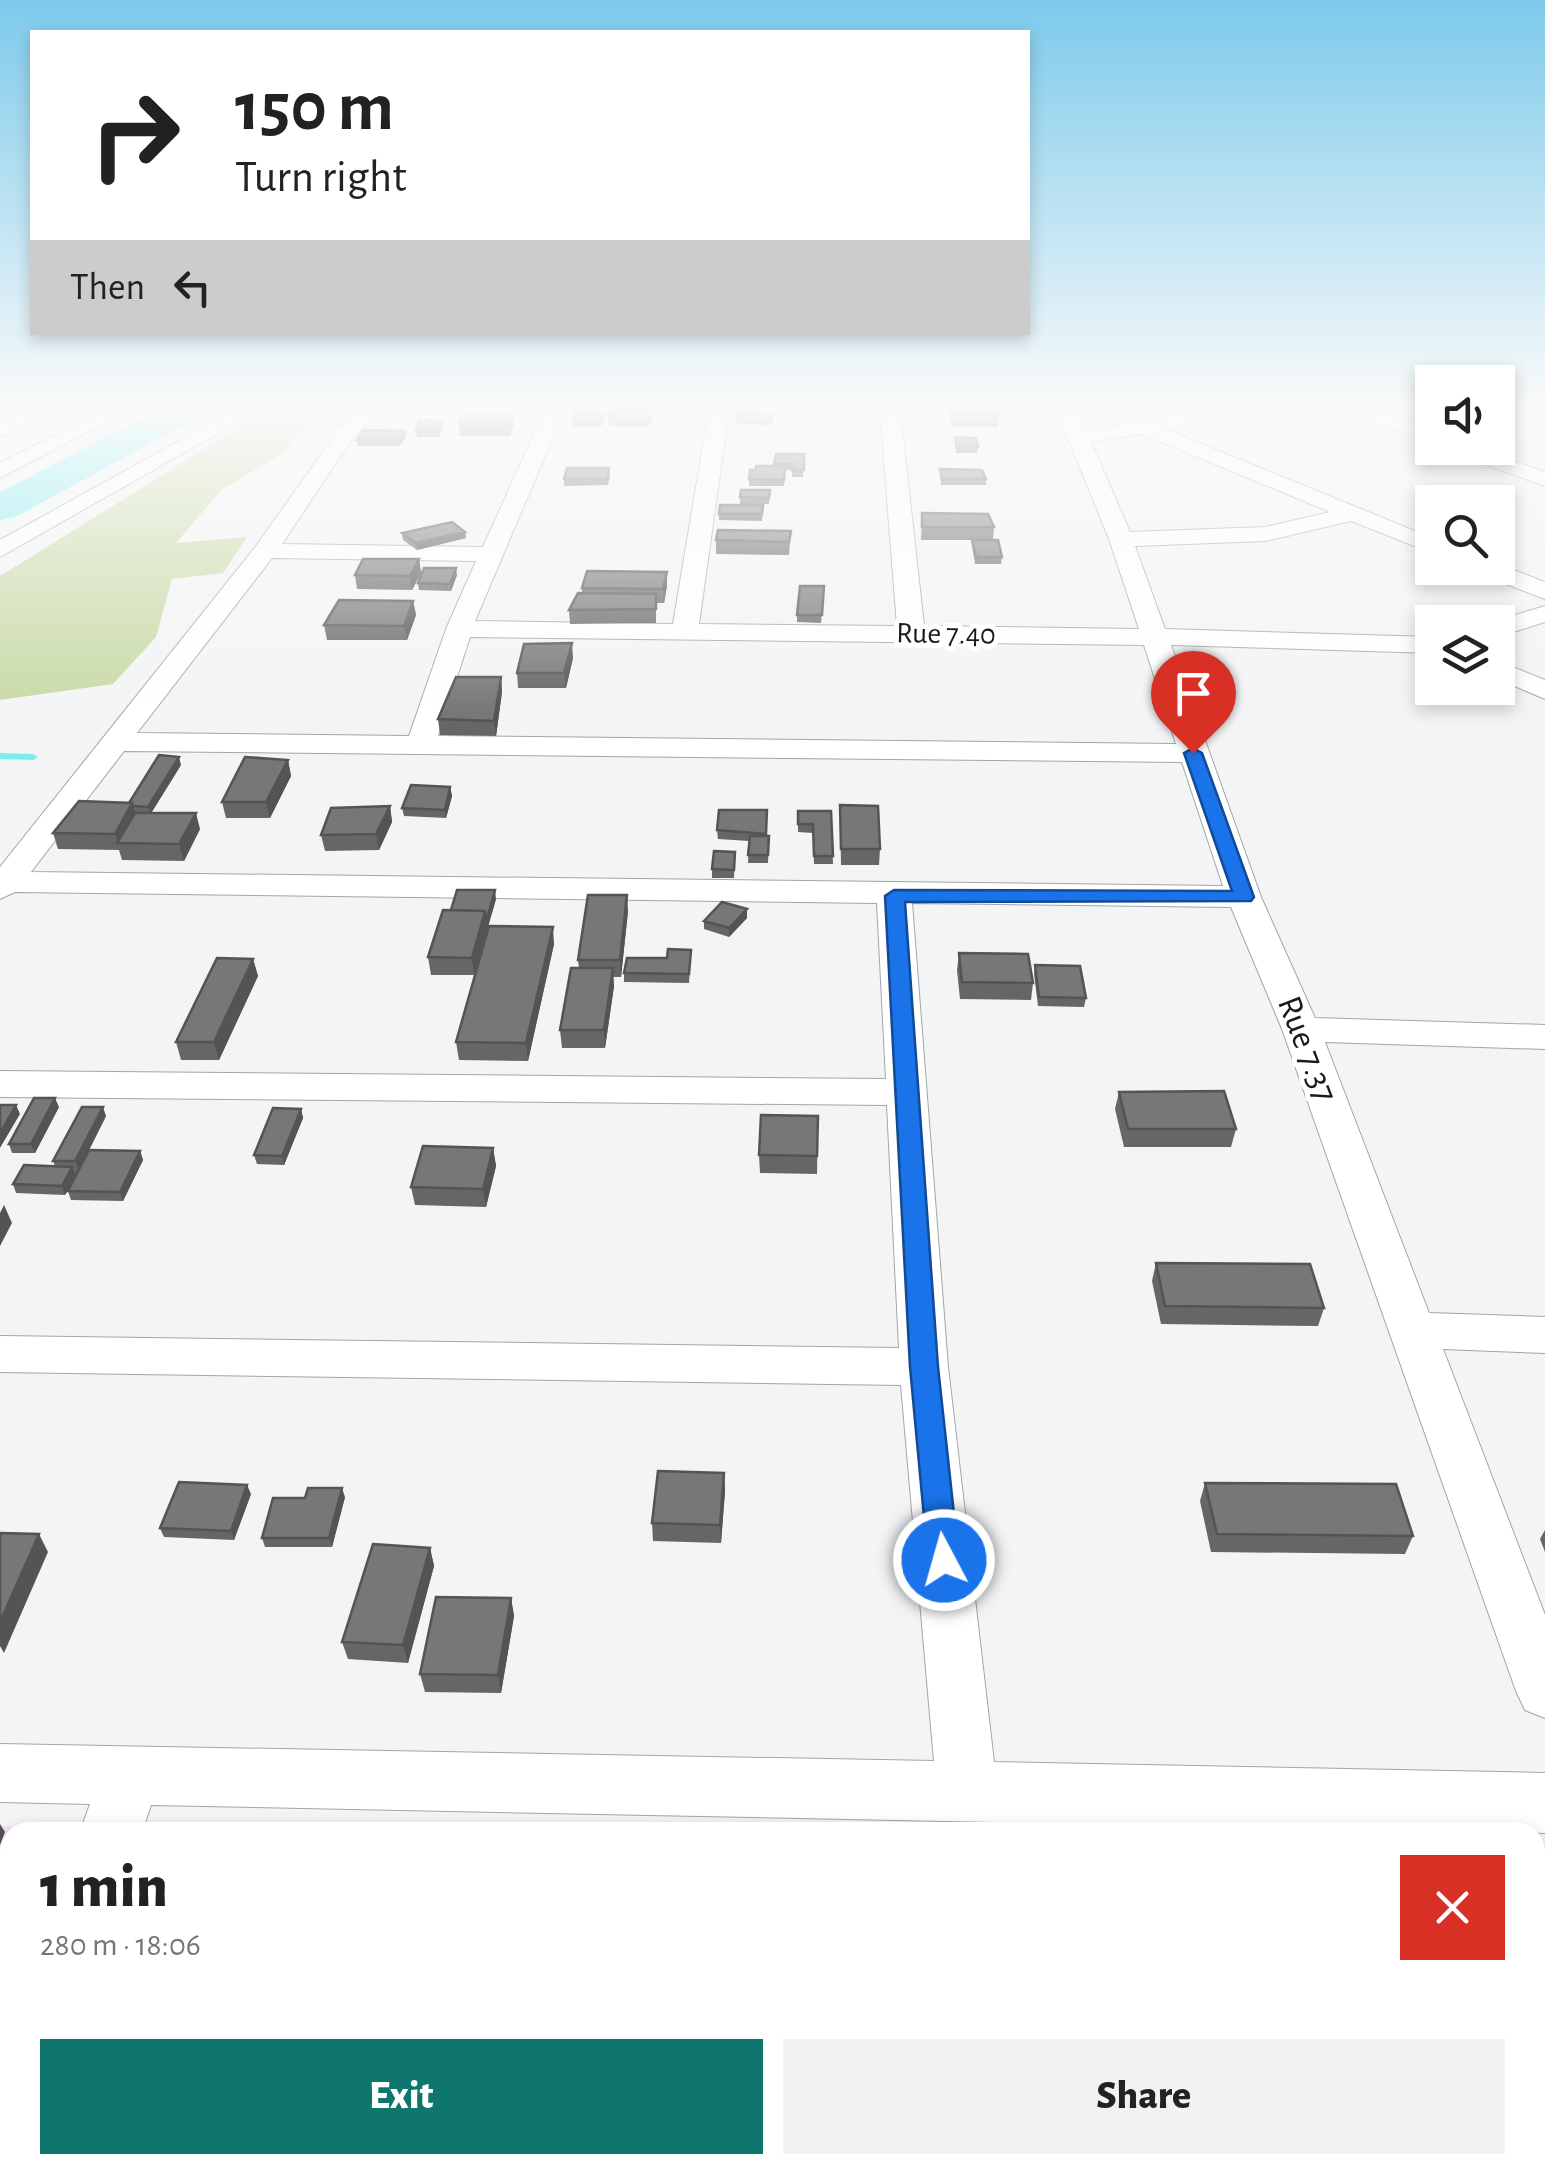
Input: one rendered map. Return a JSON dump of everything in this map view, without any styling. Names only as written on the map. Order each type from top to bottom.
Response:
[{"type":"street","points":[[0,550],[70,510]]},
{"type":"street","points":[[2,884],[293,510]]},
{"type":"street","points":[[420,747],[460,629],[512,510]]},
{"type":"street","points":[[685,631],[703,510]]},
{"type":"street","points":[[900,510],[911,633]]},
{"type":"street","name":"Rue 7.37","points":[[1109,510],[1244,897],[1301,1029],[1545,1691]]},
{"type":"street","points":[[1343,510],[1415,539]]},
{"type":"street","points":[[1121,539],[1266,534],[1352,514]]},
{"type":"street","points":[[265,550],[494,554]]},
{"type":"street","points":[[1515,579],[1545,591]]},
{"type":"street","points":[[1515,624],[1545,614]]},
{"type":"street","name":"Rue 7.40","points":[[460,629],[1154,637],[1415,645]]},
{"type":"street","points":[[1515,678],[1545,691]]},
{"type":"street","points":[[114,742],[1193,753]]},
{"type":"street","points":[[2,884],[1244,897]]},
{"type":"street","points":[[894,896],[924,1367],[967,1792]]},
{"type":"street","points":[[1301,1029],[1545,1037]]},
{"type":"street","points":[[0,1084],[906,1092]]},
{"type":"street","points":[[1412,1330],[1545,1335]]},
{"type":"street","points":[[0,1354],[924,1367]]},
{"type":"street","points":[[0,1773],[1545,1804]]},
{"type":"street","points":[[114,1822],[130,1776]]},
{"type":"green space","points":[[106,510],[204,510],[176,543],[247,537],[223,573],[172,579],[156,637],[113,684],[0,700],[0,576]]},
{"type":"building","points":[[719,510],[762,510],[762,514],[719,514]]},
{"type":"building","points":[[922,513],[988,514],[994,527],[922,527]]},
{"type":"building","points":[[452,522],[465,532],[416,543],[402,533]]},
{"type":"building","points":[[718,530],[791,531],[789,542],[716,540]]},
{"type":"building","points":[[972,540],[998,540],[1002,557],[976,557]]},
{"type":"building","points":[[363,559],[419,559],[410,576],[355,575]]},
{"type":"building","points":[[424,568],[456,568],[450,584],[418,583]]},
{"type":"building","points":[[587,571],[667,572],[663,589],[582,588]]},
{"type":"building","points":[[800,586],[824,586],[822,615],[797,615]]},
{"type":"building","points":[[578,593],[656,594],[656,609],[569,610]]},
{"type":"building","points":[[339,600],[413,601],[404,626],[324,625]]},
{"type":"building","points":[[572,643],[564,673],[517,673],[524,644]]},
{"type":"building","points":[[456,677],[501,677],[494,721],[438,719]]},
{"type":"building","points":[[159,755],[179,757],[148,807],[133,806],[129,803]]},
{"type":"building","points":[[245,757],[288,760],[266,802],[222,802]]},
{"type":"building","points":[[411,785],[450,787],[445,810],[402,808]]},
{"type":"building","points":[[79,801],[132,803],[115,834],[53,833]]},
{"type":"building","points":[[840,805],[878,806],[880,849],[841,849]]},
{"type":"building","points":[[390,806],[376,834],[321,835],[331,808]]},
{"type":"building","points":[[719,810],[767,810],[766,834],[717,830]]},
{"type":"building","points":[[798,811],[831,811],[833,856],[814,856],[813,824],[798,824]]},
{"type":"building","points":[[135,813],[196,813],[179,844],[117,843]]},
{"type":"building","points":[[750,836],[769,836],[768,855],[748,855]]},
{"type":"building","points":[[714,851],[735,852],[734,870],[712,869]]},
{"type":"building","points":[[457,890],[495,890],[487,919],[485,911],[451,910]]},
{"type":"building","points":[[588,895],[627,895],[620,960],[578,960]]},
{"type":"building","points":[[722,902],[747,909],[729,928],[704,921]]},
{"type":"building","points":[[443,910],[485,911],[472,958],[428,957]]},
{"type":"building","points":[[489,926],[553,927],[526,1043],[456,1042]]},
{"type":"building","points":[[668,949],[691,950],[689,974],[624,973],[627,958],[667,958]]},
{"type":"building","points":[[959,953],[1028,954],[1033,983],[962,982]]},
{"type":"building","points":[[217,958],[253,959],[214,1042],[176,1042]]},
{"type":"building","points":[[1035,965],[1080,966],[1086,998],[1039,997]]},
{"type":"building","points":[[571,968],[613,968],[604,1030],[560,1030]]},
{"type":"building","points":[[1224,1091],[1236,1129],[1128,1129],[1119,1092]]},
{"type":"building","points":[[34,1098],[55,1098],[31,1144],[9,1144]]},
{"type":"building","points":[[0,1105],[16,1105],[0,1133]]},
{"type":"building","points":[[82,1107],[103,1107],[75,1161],[53,1161]]},
{"type":"building","points":[[273,1108],[301,1109],[282,1156],[254,1155]]},
{"type":"building","points":[[761,1115],[818,1116],[817,1156],[759,1155]]},
{"type":"building","points":[[423,1146],[493,1148],[483,1189],[411,1187]]},
{"type":"building","points":[[89,1150],[140,1151],[120,1192],[68,1191]]},
{"type":"building","points":[[24,1165],[72,1167],[62,1186],[13,1184]]},
{"type":"building","points":[[1156,1263],[1310,1264],[1324,1308],[1165,1306]]},
{"type":"building","points":[[658,1471],[724,1473],[720,1525],[652,1523]]},
{"type":"building","points":[[179,1482],[247,1485],[231,1531],[160,1528]]},
{"type":"building","points":[[1205,1483],[1396,1484],[1413,1536],[1217,1534]]},
{"type":"building","points":[[308,1488],[342,1488],[329,1538],[262,1538],[273,1498],[305,1498]]},
{"type":"building","points":[[0,1533],[39,1534],[0,1622]]},
{"type":"building","points":[[373,1544],[430,1548],[403,1645],[342,1642]]},
{"type":"building","points":[[436,1597],[511,1598],[498,1675],[420,1674]]},
{"type":"waterway","points":[[0,756],[33,757]]},
{"type":"route","points":[[944,1560],[924,1367],[894,896],[1244,897],[1193,753]]}]
